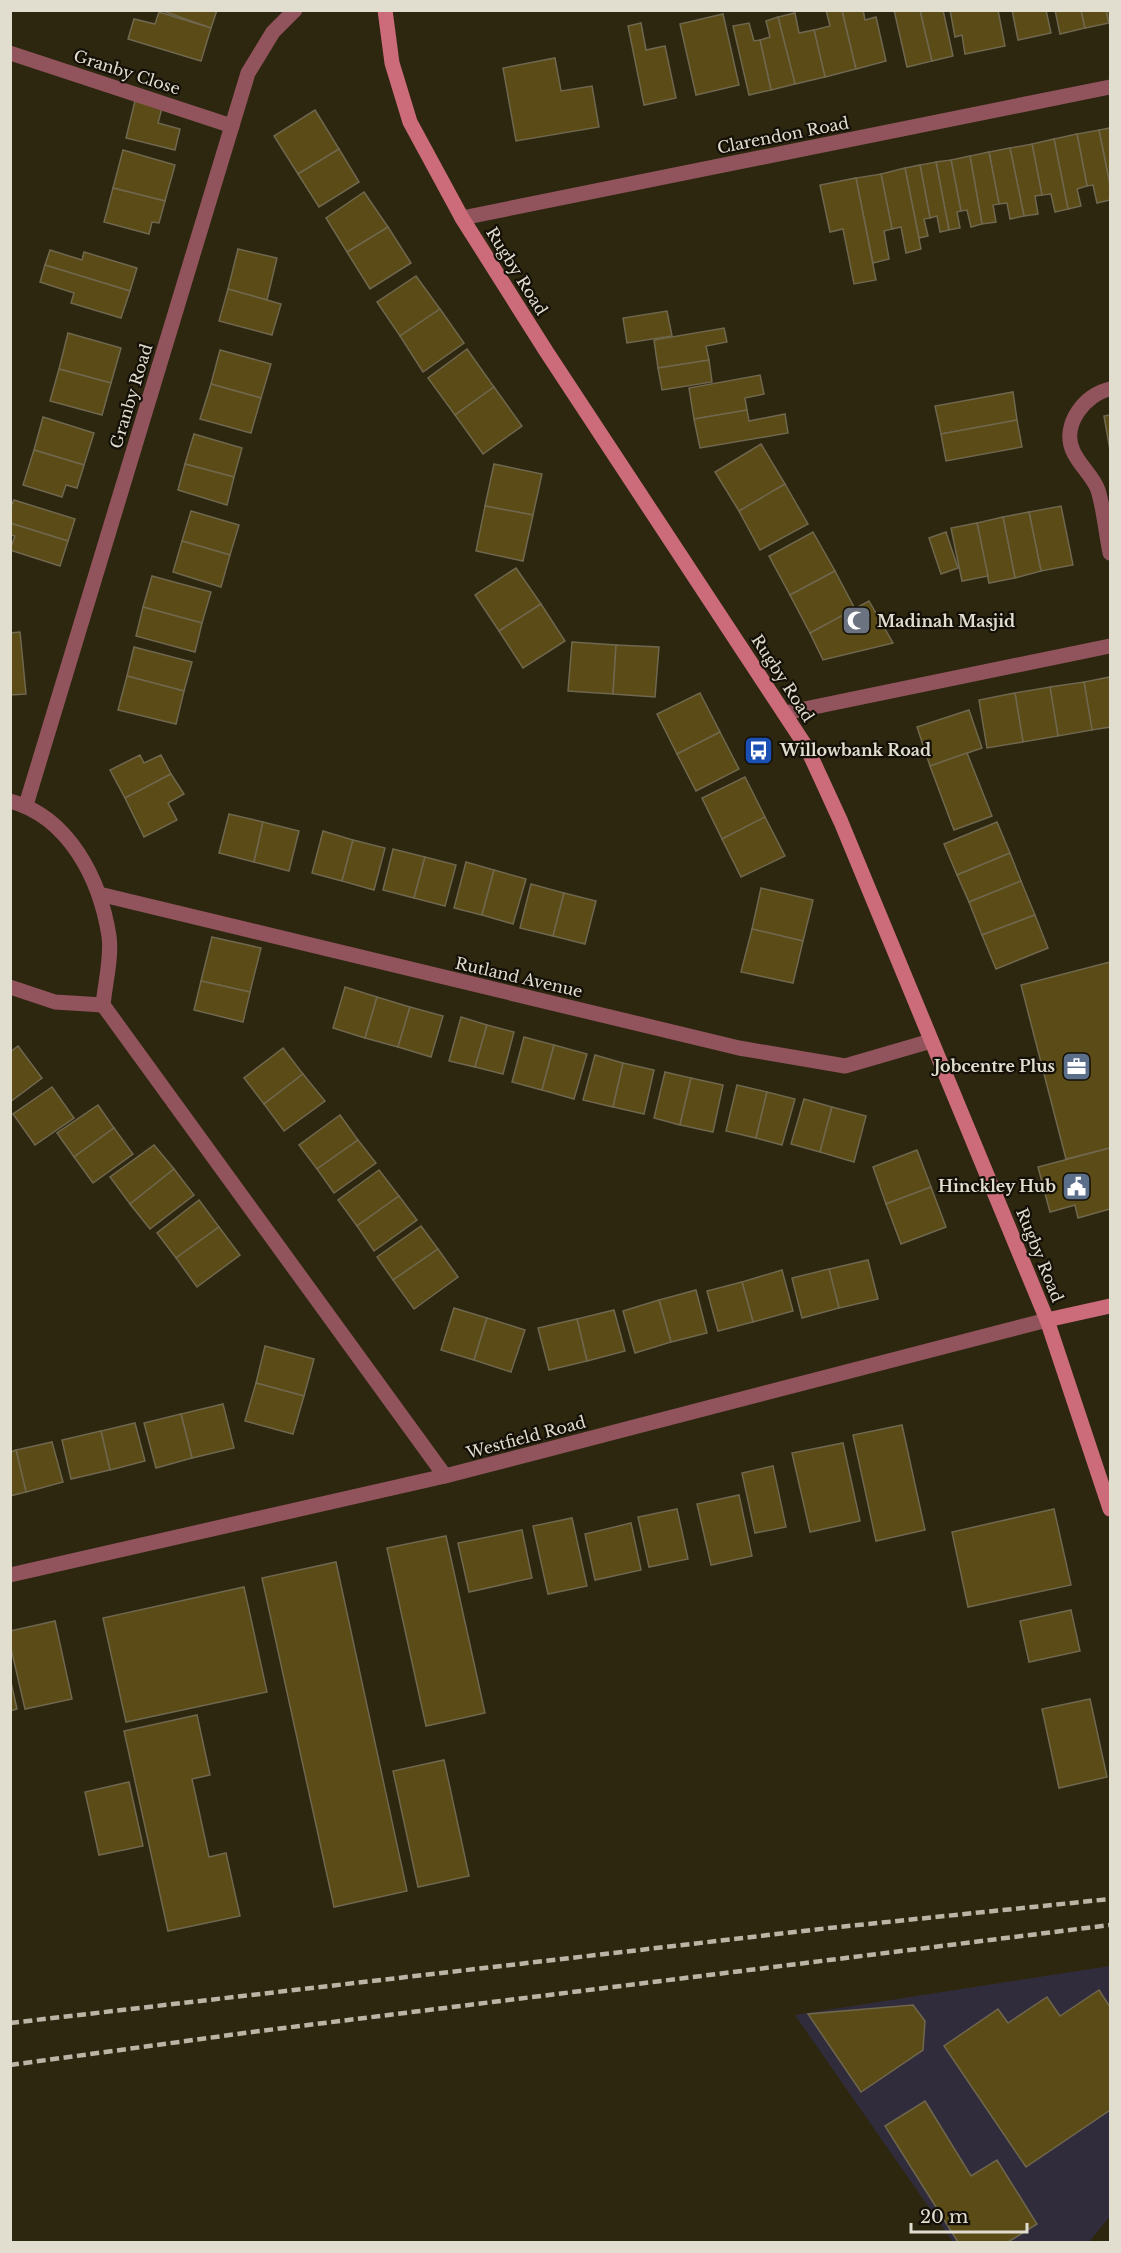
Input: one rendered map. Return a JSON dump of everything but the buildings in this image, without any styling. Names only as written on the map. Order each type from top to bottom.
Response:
[{"type":"main road","name":"Rugby Road","points":[[385,10],[392,63],[410,122],[462,218],[546,351],[807,748],[841,822],[1047,1320],[1110,1509]]},
{"type":"main road","points":[[1047,1320],[1110,1306]]},
{"type":"street","name":"Granby Road","points":[[18,803],[248,73],[273,32],[295,10]]},
{"type":"street","name":"Granby Close","points":[[10,52],[232,126]]},
{"type":"street","name":"Clarendon Road","points":[[462,218],[1110,87]]},
{"type":"street","points":[[1110,389],[1100,391],[1083,404],[1071,426],[1072,450],[1098,488],[1110,553]]},
{"type":"street","points":[[785,713],[1110,646]]},
{"type":"street","points":[[18,803],[56,825],[81,855],[99,894],[109,938],[103,1005],[445,1476]]},
{"type":"street","name":"Rutland Avenue","points":[[99,894],[739,1048],[845,1066],[931,1041]]},
{"type":"street","points":[[10,987],[55,1002],[103,1005]]},
{"type":"street","name":"Westfield Road","points":[[10,1575],[445,1476],[1047,1320]]},
{"type":"shaded area","points":[[1110,1966],[1110,2216],[1089,2242],[953,2242],[795,2015]]},
{"type":"railway","points":[[10,2023],[829,1928],[1110,1899]]},
{"type":"railway","points":[[10,2065],[252,2032],[1110,1925]]},
{"type":"place","name":"Madinah Masjid","points":[[856,621]]},
{"type":"place","name":"Willowbank Road","points":[[759,750]]},
{"type":"place","name":"Jobcentre Plus","points":[[1076,1066]]},
{"type":"place","name":"Hinckley Hub","points":[[1077,1186]]}]
